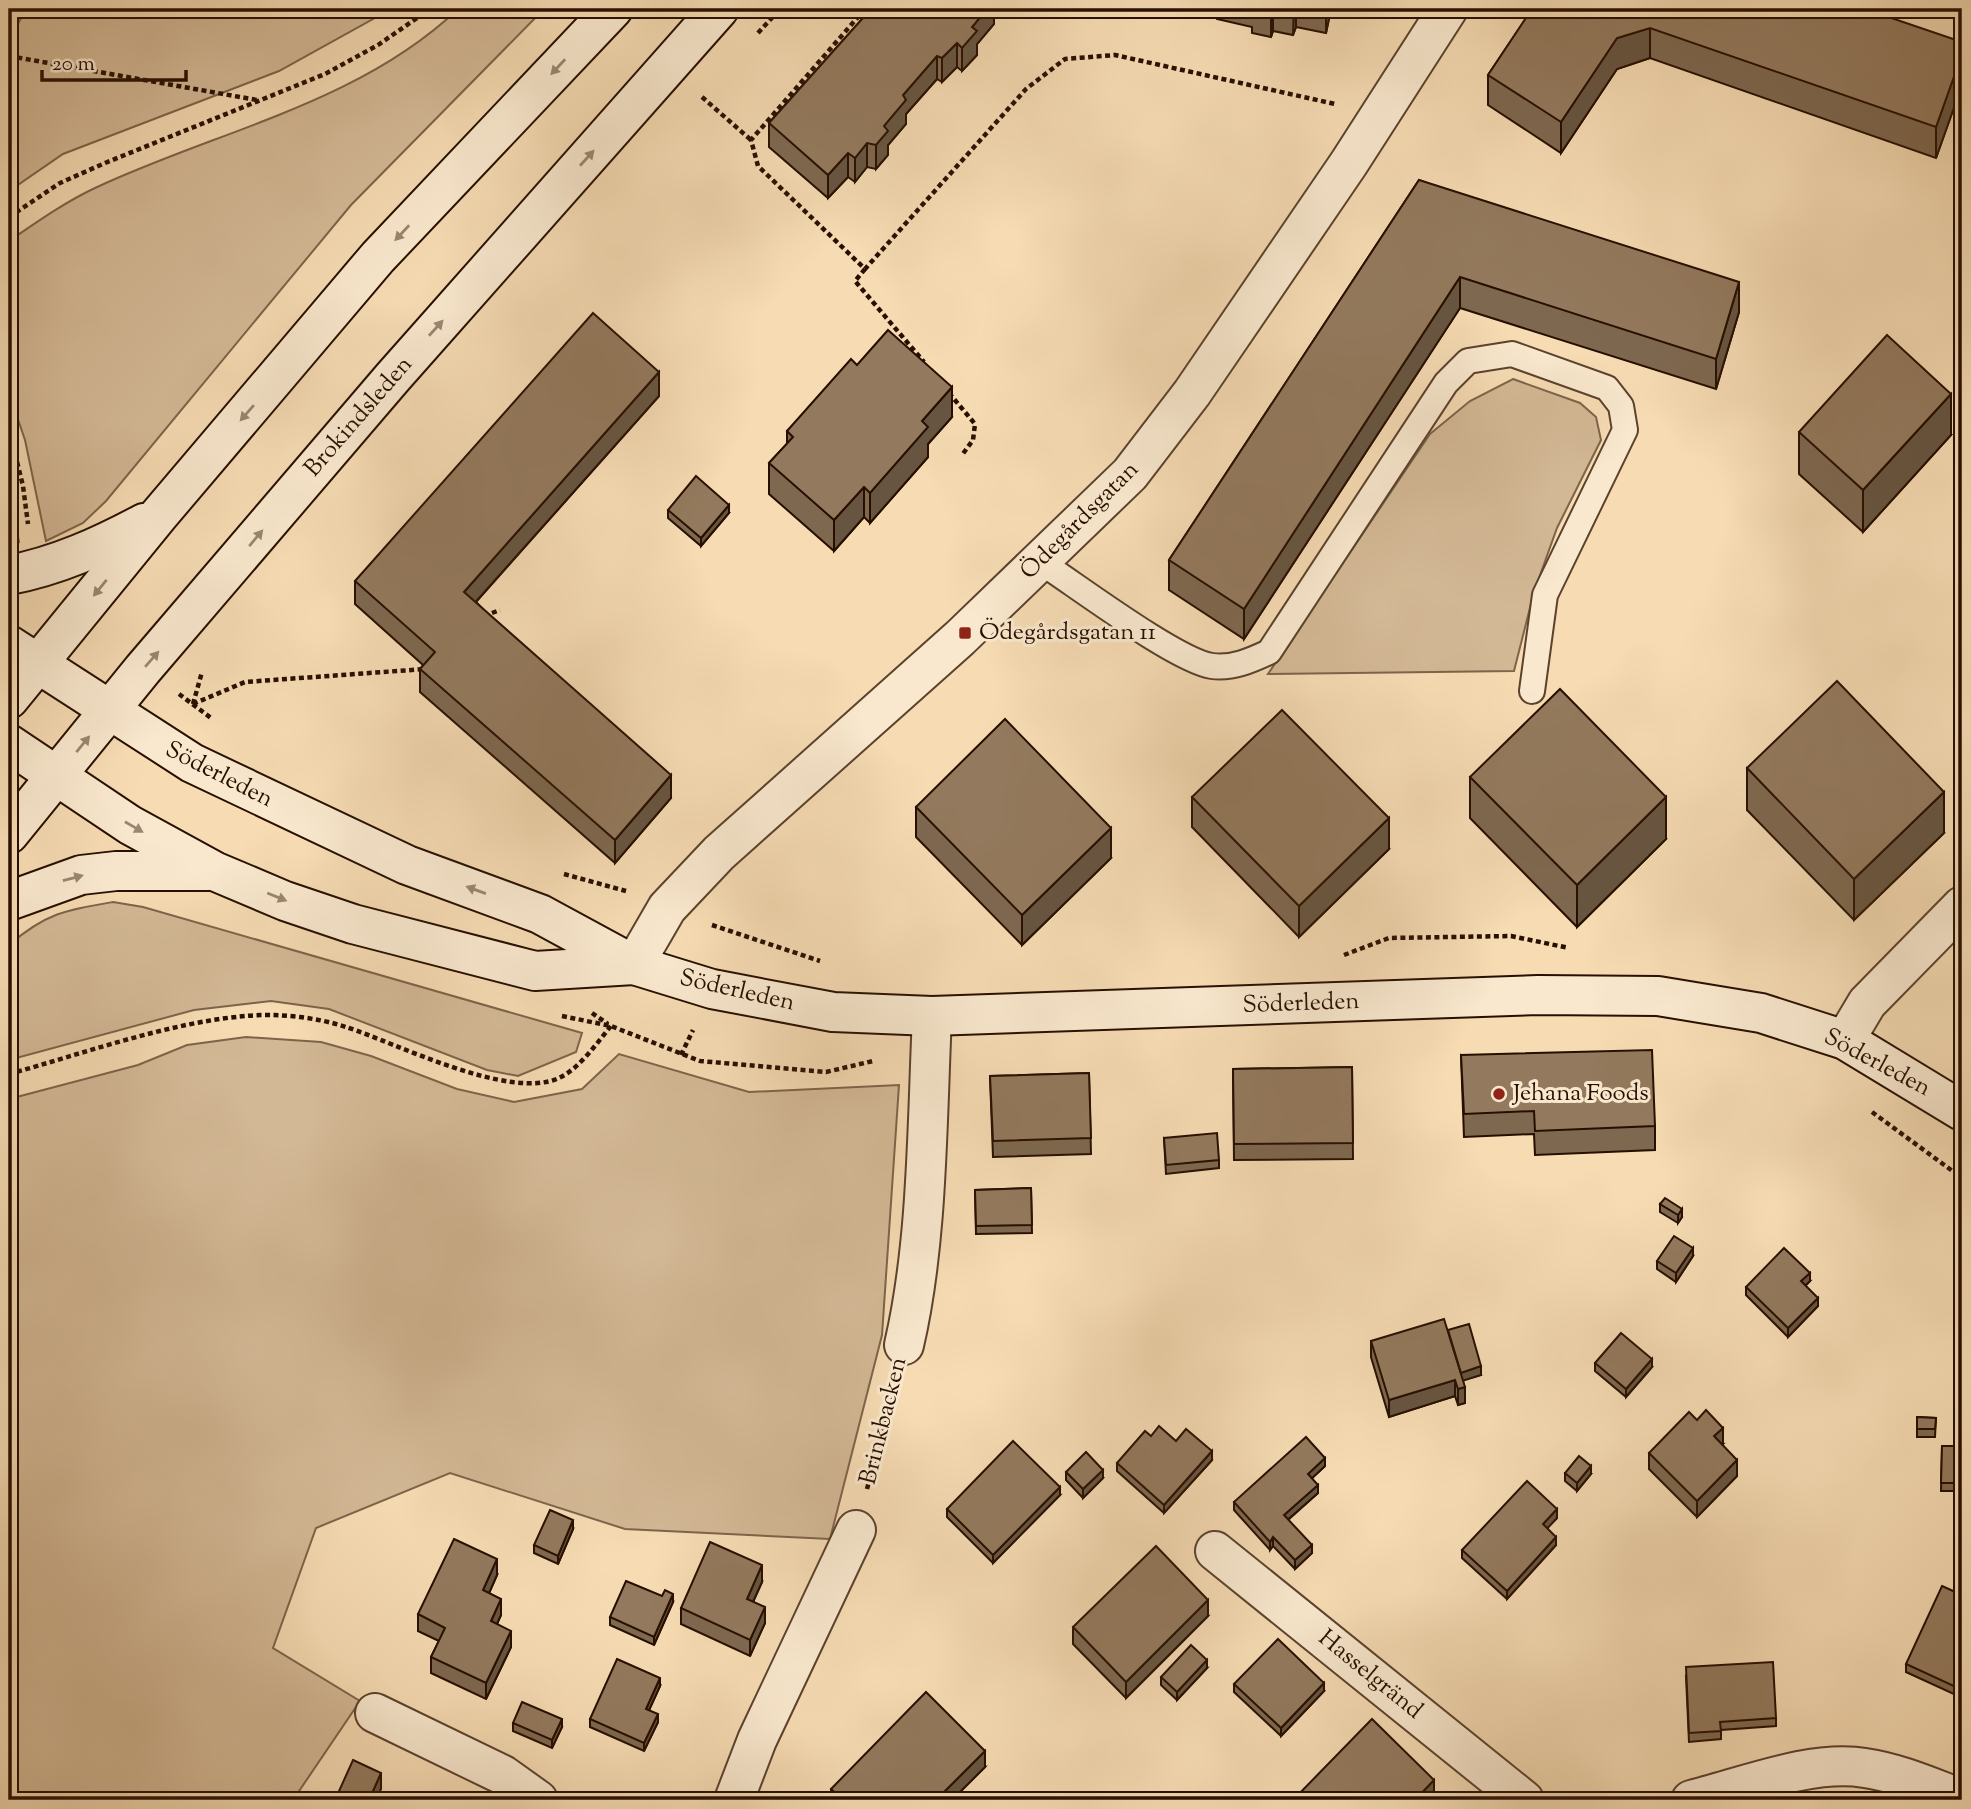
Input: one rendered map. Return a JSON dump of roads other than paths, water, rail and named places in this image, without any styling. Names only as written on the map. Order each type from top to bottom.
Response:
[{"type":"main road","points":[[9,699],[23,655],[159,515],[378,257],[613,9]]},
{"type":"main road","name":"Brokindsleden","points":[[9,834],[393,377],[719,9]]},
{"type":"main road","name":"Ödegårdsgatan","points":[[634,965],[667,908],[719,853],[1042,562],[1130,474],[1169,424],[1381,115],[1448,9]]},
{"type":"main road","points":[[22,573],[97,548],[159,515]]},
{"type":"main road","name":"Söderleden","points":[[23,655],[192,763],[317,825],[407,865],[540,914],[634,965],[712,989],[833,1012],[932,1016],[1538,995],[1658,996],[1760,1013],[1845,1041],[1959,1111]]},
{"type":"main road","name":"Söderleden","points":[[9,744],[130,825],[214,871],[352,924],[535,971],[634,965]]},
{"type":"main road","points":[[9,901],[81,875],[116,871],[214,871]]},
{"type":"main road","points":[[1845,1041],[1867,1003],[1962,906]]},
{"type":"main road","name":"Brinkbacken","points":[[904,1345],[910,1318],[923,1194],[932,1016]]},
{"type":"main road","points":[[734,1800],[757,1740],[856,1530]]},
{"type":"main road","name":"Hasselgränd","points":[[1215,1551],[1524,1800]]},
{"type":"main road","points":[[375,1713],[502,1775],[538,1800]]},
{"type":"main road","points":[[1691,1800],[1821,1767],[1863,1768],[1911,1779],[1962,1799]]},
{"type":"lane","points":[[1042,562],[1180,653],[1212,666],[1245,663],[1269,652],[1446,383],[1468,361],[1489,355],[1512,354],[1607,388],[1621,405],[1625,430],[1545,595],[1532,691]]},
{"type":"place","name":"Ödegårdsgatan 11","points":[[965,633]]},
{"type":"place","name":"Jehana Foods","points":[[1499,1094]]}]
